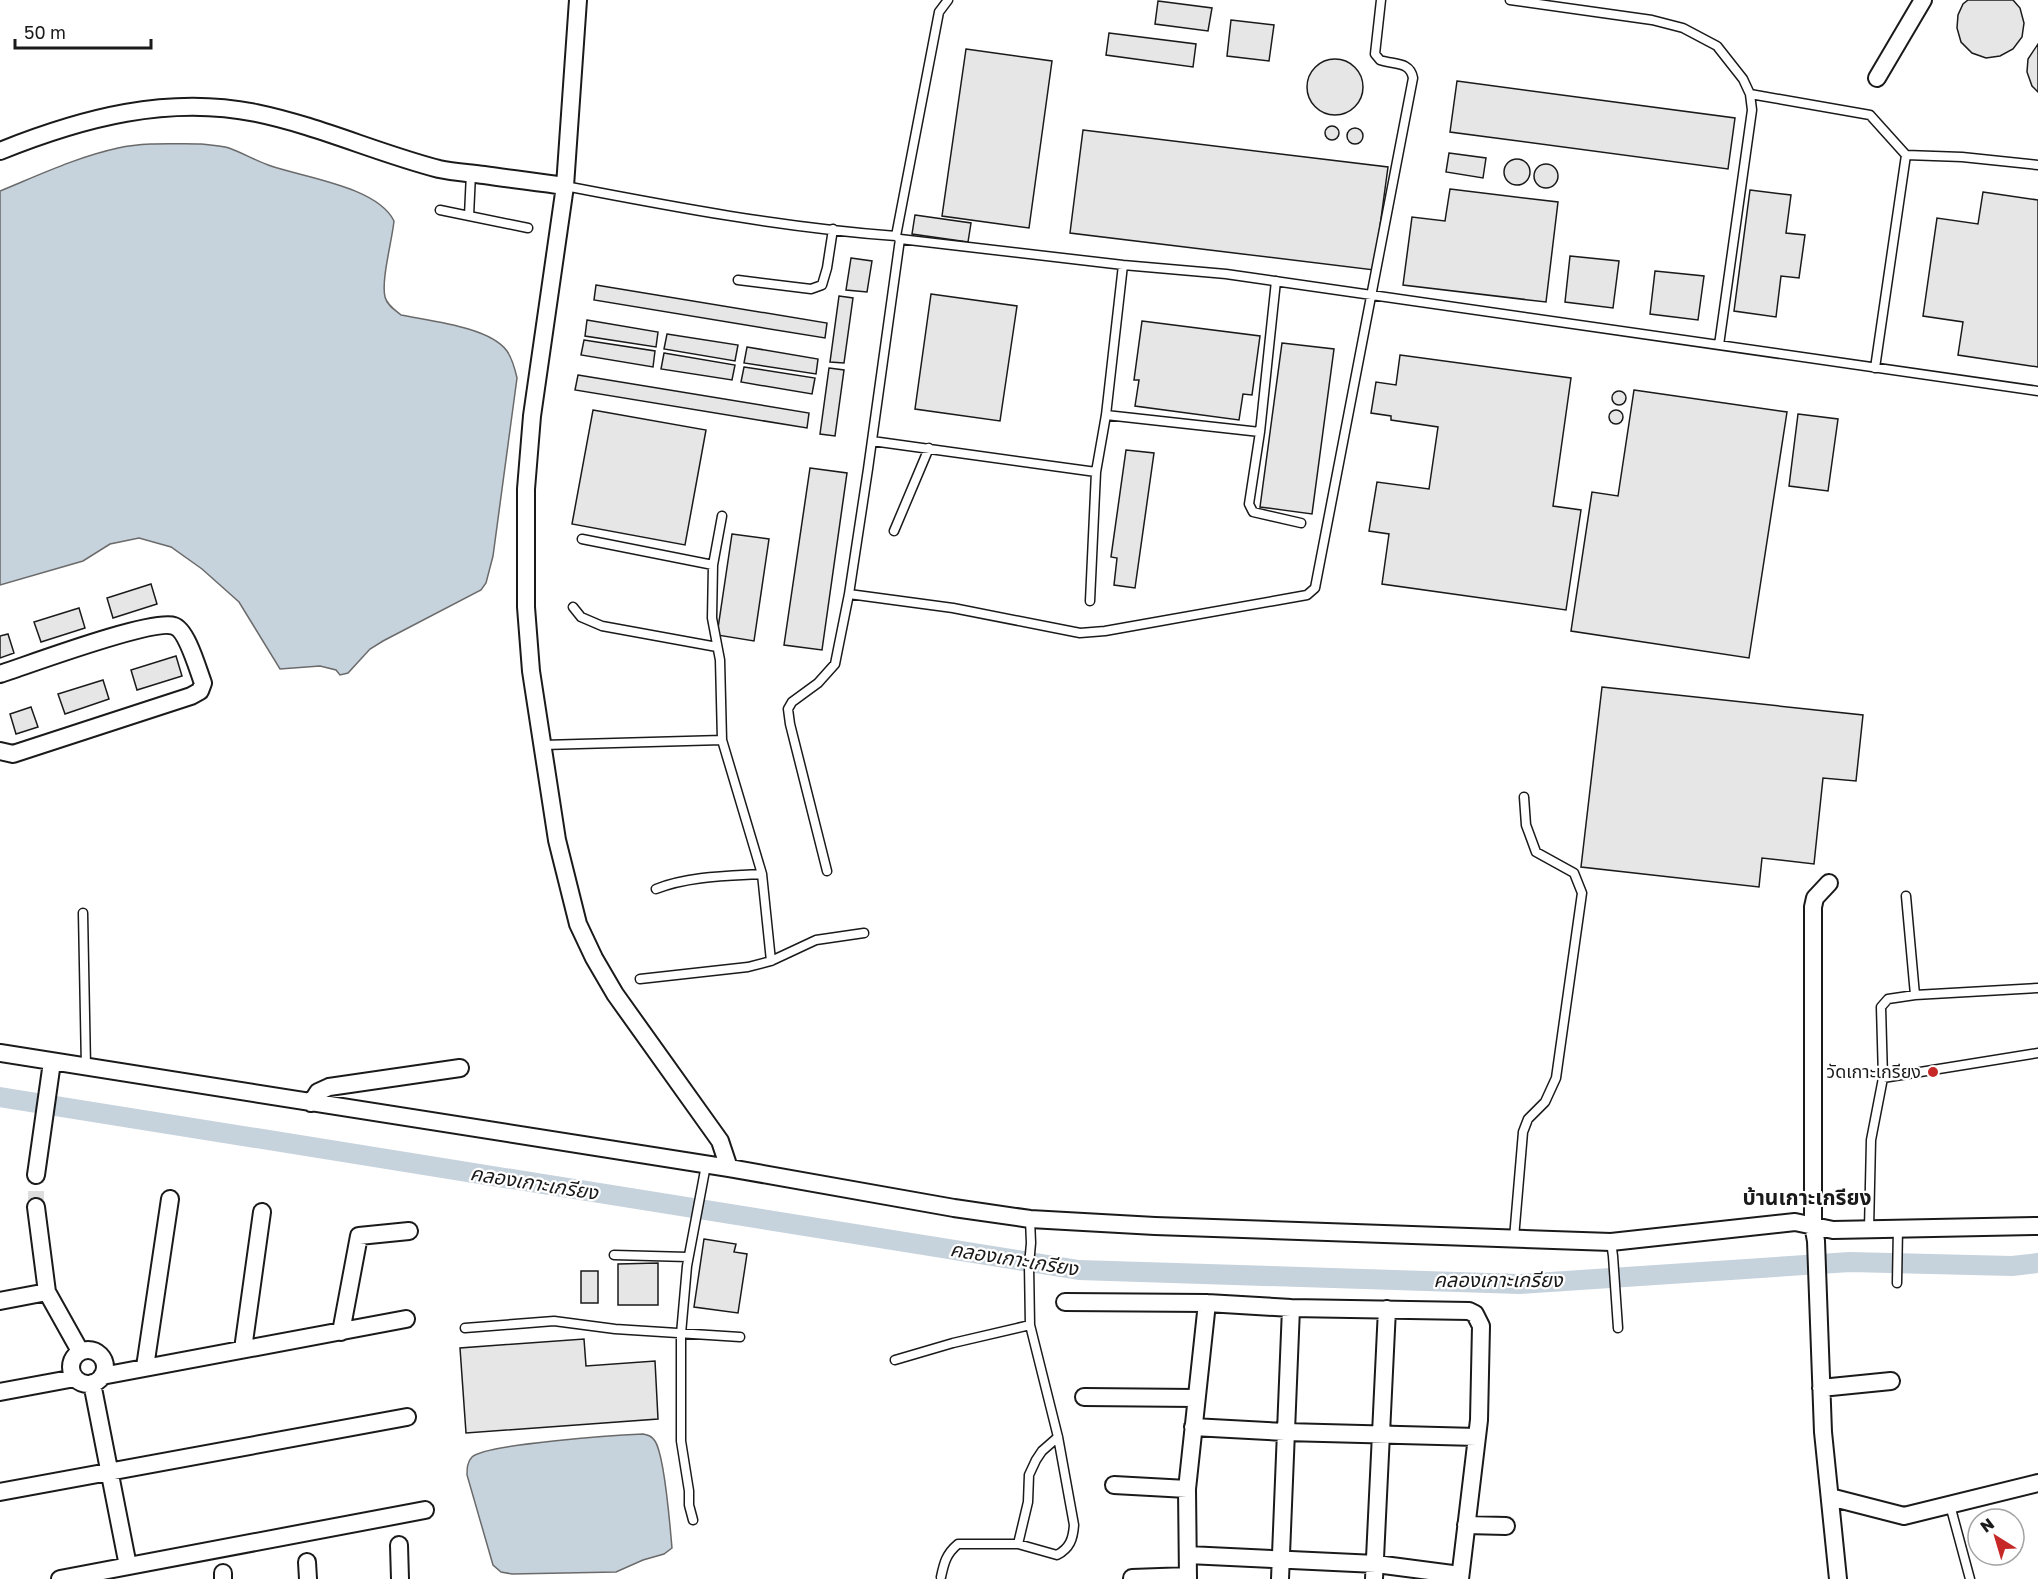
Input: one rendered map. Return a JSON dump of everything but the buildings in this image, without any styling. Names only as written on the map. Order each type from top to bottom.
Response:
[{"type":"street","points":[[578,0],[565,186],[532,416],[526,489],[526,607],[531,671],[557,840],[578,924],[615,994],[720,1141],[729,1168]]},
{"type":"street","points":[[1877,78],[1923,0]]},
{"type":"street","points":[[0,151],[83,122],[136,110],[187,106],[226,108],[291,122],[442,170],[565,186]]},
{"type":"street","points":[[0,674],[123,633],[164,625],[175,626],[184,633],[203,683],[200,691],[191,696],[13,754],[0,751]]},
{"type":"street","points":[[1829,883],[1815,898],[1813,907],[1814,1233],[1823,1432],[1838,1579]]},
{"type":"street","points":[[0,1053],[311,1103],[705,1173],[729,1168],[954,1208],[1030,1219],[1155,1226],[1514,1238],[1612,1249],[1795,1222],[1814,1233],[1869,1229],[1898,1235],[2038,1226]]},
{"type":"street","points":[[36,1175],[52,1062]]},
{"type":"street","points":[[311,1103],[318,1092],[329,1087],[460,1068]]},
{"type":"street","points":[[145,1367],[170,1200]]},
{"type":"street","points":[[36,1207],[47,1292],[80,1352]]},
{"type":"street","points":[[243,1349],[262,1212]]},
{"type":"street","points":[[341,1332],[359,1236],[409,1231]]},
{"type":"street","points":[[0,1301],[47,1292]]},
{"type":"street","points":[[1065,1302],[1207,1303],[1291,1308],[1469,1311],[1479,1319],[1479,1420],[1460,1577],[1375,1571],[1281,1560],[1188,1555]]},
{"type":"street","points":[[1132,1578],[1188,1578],[1188,1490],[1207,1303]]},
{"type":"street","points":[[1280,1579],[1291,1308]]},
{"type":"street","points":[[1375,1571],[1387,1309]]},
{"type":"street","points":[[0,1392],[75,1378],[86,1383],[145,1367],[406,1320]]},
{"type":"street","points":[[75,1378],[71,1371],[74,1357],[88,1350],[97,1352],[103,1359],[105,1367],[97,1379],[109,1472],[128,1566]]},
{"type":"street","points":[[1821,1388],[1891,1381]]},
{"type":"street","points":[[1084,1397],[1196,1398]]},
{"type":"street","points":[[0,1492],[407,1417]]},
{"type":"street","points":[[1193,1427],[1477,1437]]},
{"type":"street","points":[[1830,1497],[1904,1516],[2038,1483]]},
{"type":"street","points":[[1114,1485],[1188,1490]]},
{"type":"street","points":[[60,1579],[425,1510]]},
{"type":"street","points":[[1466,1525],[1506,1526]]},
{"type":"street","points":[[399,1545],[400,1579]]},
{"type":"lane","points":[[827,871],[788,709],[792,702],[818,683],[834,664],[849,594],[872,441],[898,237],[939,12],[948,0]]},
{"type":"lane","points":[[849,594],[953,608],[1080,633],[1105,631],[1307,595],[1316,588],[1413,78],[1412,70],[1408,66],[1380,60],[1375,54],[1381,0]]},
{"type":"lane","points":[[1510,0],[1652,20],[1683,28],[1717,46],[1743,79],[1750,94],[1752,110],[1719,345]]},
{"type":"lane","points":[[1750,94],[1870,115],[1906,155],[1962,157],[2038,165]]},
{"type":"lane","points":[[1875,368],[1906,155]]},
{"type":"lane","points":[[469,216],[471,173]]},
{"type":"lane","points":[[565,186],[688,210],[1123,265],[1276,280],[2038,391]]},
{"type":"lane","points":[[440,210],[528,228]]},
{"type":"lane","points":[[738,280],[811,289],[822,285],[833,229]]},
{"type":"lane","points":[[1090,601],[1096,472],[1106,415],[1123,265]]},
{"type":"lane","points":[[1276,280],[1260,432],[1249,504],[1253,512],[1301,523]]},
{"type":"lane","points":[[1106,415],[1260,432]]},
{"type":"lane","points":[[872,441],[1096,472]]},
{"type":"lane","points":[[894,531],[929,448]]},
{"type":"lane","points":[[722,516],[713,565],[712,618],[720,660],[722,740],[762,874],[771,961]]},
{"type":"lane","points":[[582,539],[713,565]]},
{"type":"lane","points":[[573,607],[581,618],[602,626],[717,648]]},
{"type":"lane","points":[[543,745],[722,740]]},
{"type":"lane","points":[[1514,1238],[1523,1132],[1528,1119],[1545,1102],[1556,1078],[1582,893],[1574,873],[1536,852],[1526,825],[1524,797]]},
{"type":"lane","points":[[656,889],[666,885],[718,876],[762,874]]},
{"type":"lane","points":[[1906,896],[1915,995]]},
{"type":"lane","points":[[83,913],[86,1067]]},
{"type":"lane","points":[[640,979],[748,967],[771,961],[816,940],[864,933]]},
{"type":"lane","points":[[1869,1229],[1871,1140],[1883,1078],[1881,1007],[1888,999],[1915,995],[2038,988]]},
{"type":"lane","points":[[1883,1078],[2038,1053]]},
{"type":"lane","points":[[693,1520],[681,1442],[681,1334],[688,1257],[705,1173]]},
{"type":"lane","points":[[941,1578],[944,1562],[949,1552],[958,1544],[1018,1544],[1057,1555],[1066,1550],[1073,1537],[1074,1525],[1058,1437],[1030,1325],[1030,1219]]},
{"type":"lane","points":[[1897,1283],[1898,1235]]},
{"type":"lane","points":[[1612,1249],[1618,1328]]},
{"type":"lane","points":[[614,1255],[688,1257]]},
{"type":"lane","points":[[465,1328],[554,1321],[615,1329],[740,1337]]},
{"type":"lane","points":[[895,1360],[953,1343],[1030,1325]]},
{"type":"lane","points":[[1018,1544],[1028,1502],[1029,1475],[1042,1451],[1058,1437]]},
{"type":"lane","points":[[1950,1505],[1970,1579]]},
{"type":"shaded area","points":[[149,144],[201,144],[229,148],[271,166],[338,185],[373,200],[385,209],[394,221],[384,281],[385,297],[389,305],[401,315],[458,326],[487,336],[507,351],[515,368],[517,378],[493,556],[486,583],[481,590],[370,649],[348,673],[340,675],[336,670],[320,666],[280,669],[239,602],[202,569],[171,547],[139,538],[110,544],[83,561],[0,585],[0,191],[73,161],[118,148]]},
{"type":"shaded area","points":[[643,1434],[653,1438],[659,1449],[672,1548],[664,1554],[616,1572],[512,1574],[501,1572],[493,1565],[467,1475],[468,1463],[472,1457],[482,1452],[525,1444]]},
{"type":"waterway","name":"คลองเกาะเกรียง","points":[[0,1097],[1079,1270],[1520,1284],[1850,1262],[2012,1266],[2038,1263]]},
{"type":"tunnel","points":[[36,1175],[36,1207]]},
{"type":"place","name":"วัดเกาะเกรียง","points":[[1933,1072]]},
{"type":"district","name":"บ้านเกาะเกรียง","points":[[1807,1198]]}]
